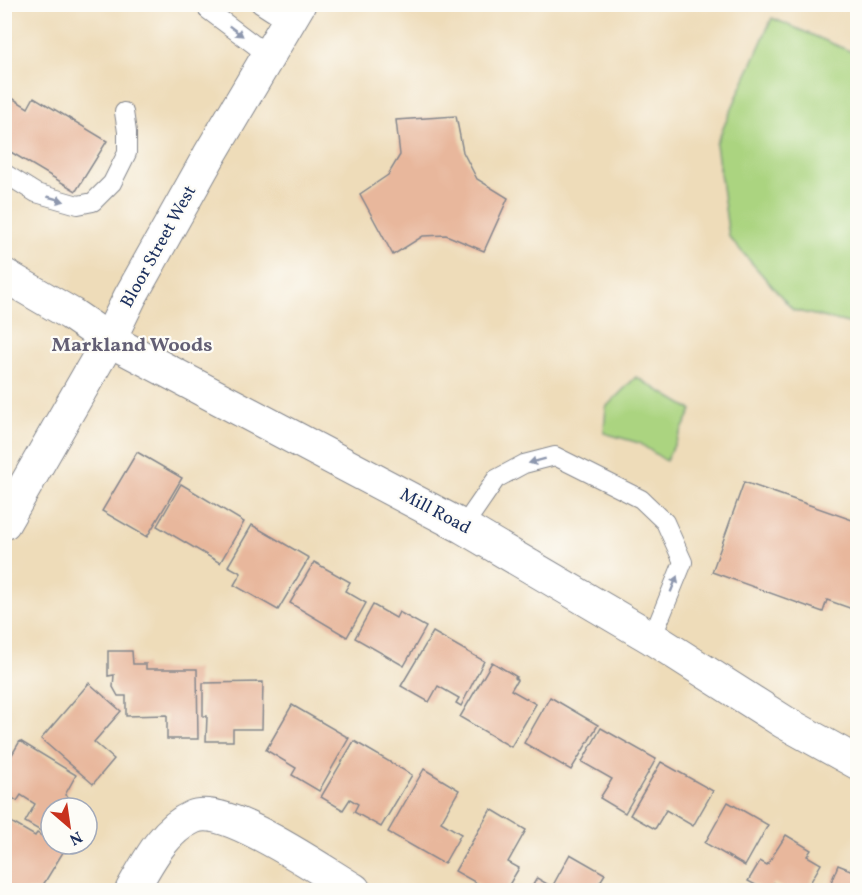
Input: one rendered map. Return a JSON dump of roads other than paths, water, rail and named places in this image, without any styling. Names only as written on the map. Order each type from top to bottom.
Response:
[{"type":"street","name":"Bloor Street West","points":[[4,523],[109,340],[130,297],[209,156],[294,13]]},
{"type":"street","name":"Mill Road","points":[[4,275],[71,314],[109,340],[463,527],[652,638],[784,722],[858,763]]},
{"type":"street","points":[[132,891],[165,838],[194,817],[205,815],[237,822],[354,891]]},
{"type":"lane","points":[[206,4],[208,10],[268,55]]},
{"type":"lane","points":[[260,4],[294,13]]},
{"type":"lane","points":[[4,173],[36,193],[78,205],[93,202],[112,183],[127,153],[124,112]]},
{"type":"lane","points":[[463,527],[496,479],[524,464],[555,456],[641,499],[665,522],[683,562],[652,638]]},
{"type":"district","name":"Markland Woods","points":[[132,346]]}]
